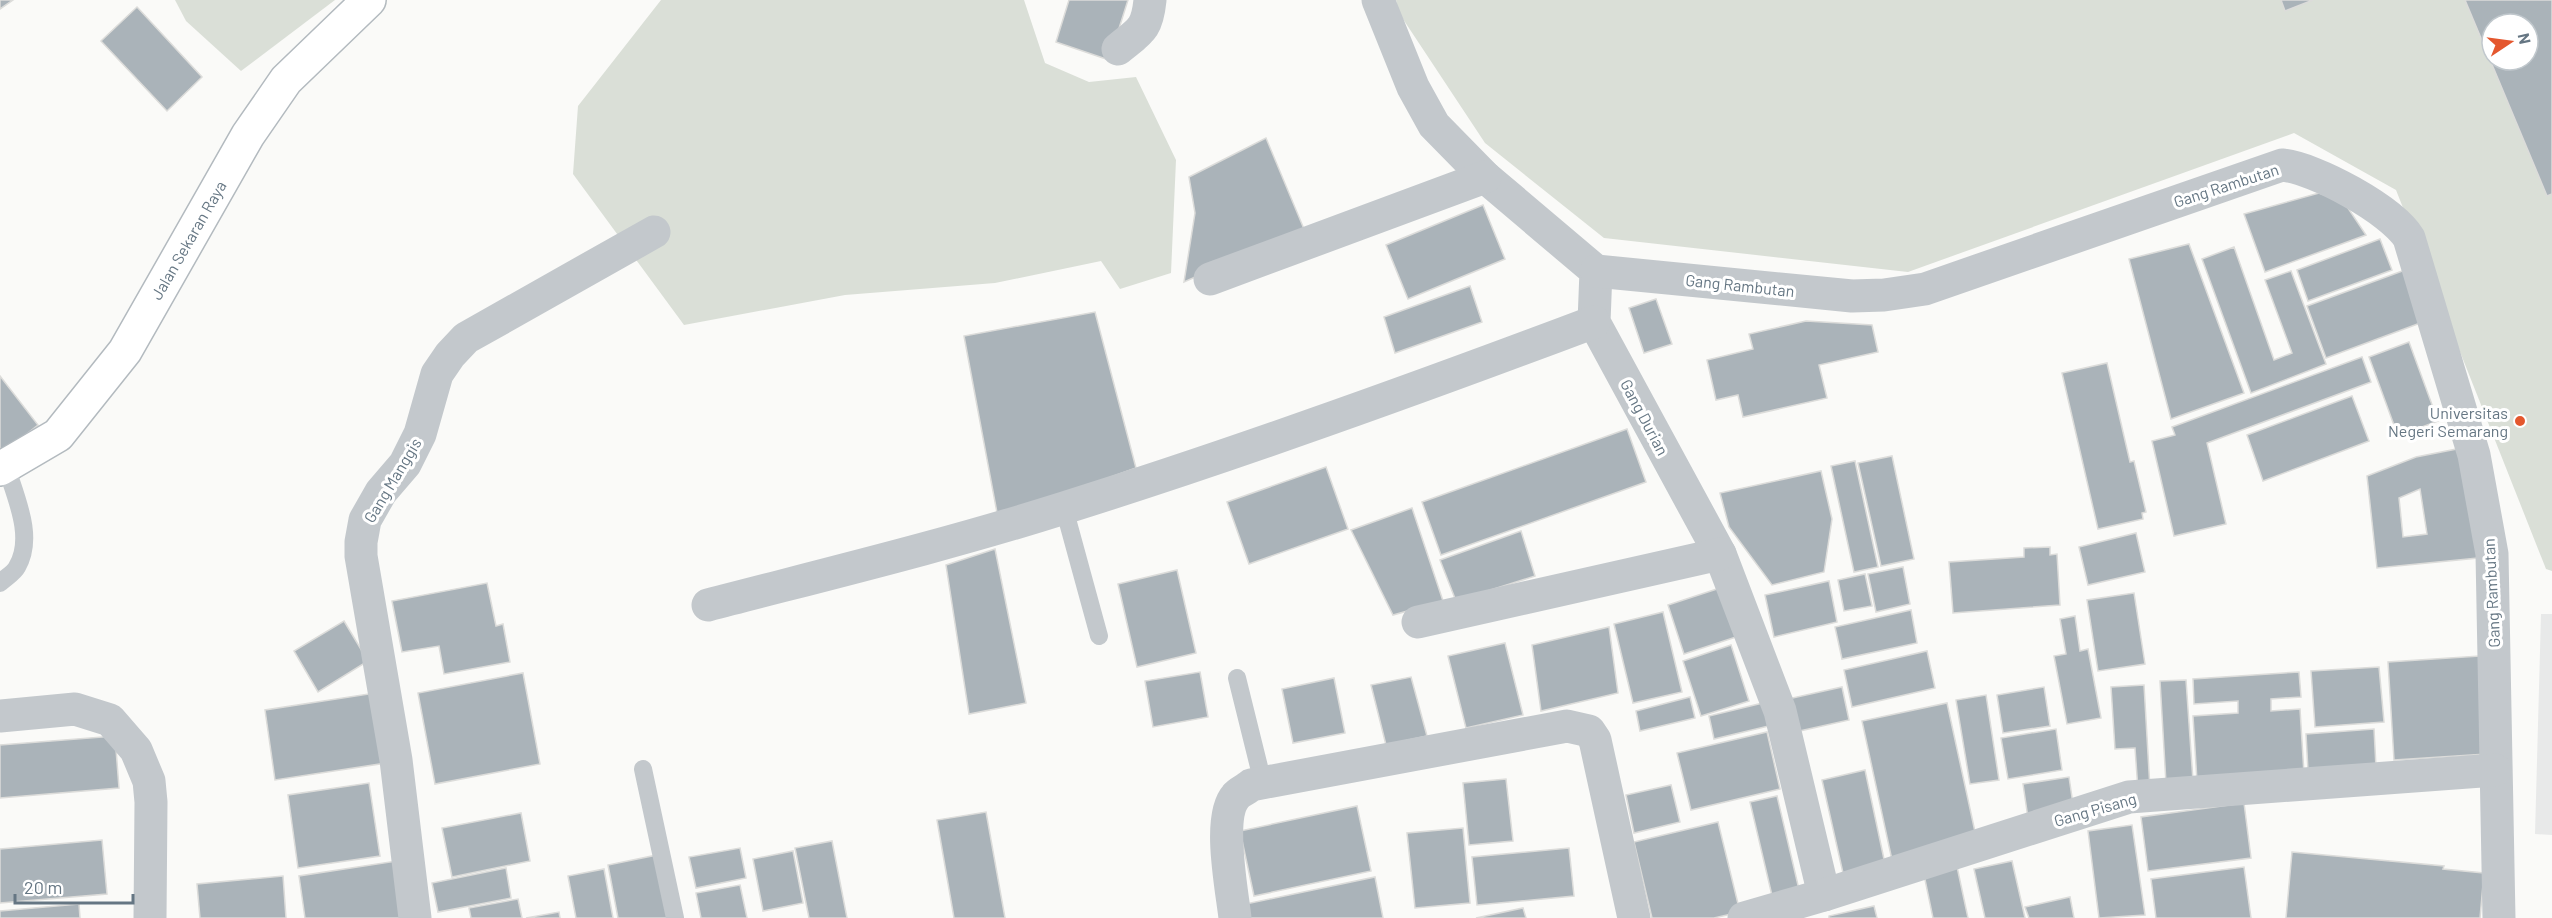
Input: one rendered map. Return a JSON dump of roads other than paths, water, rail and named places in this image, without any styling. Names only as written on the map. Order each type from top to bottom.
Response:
[{"type":"main road","name":"Jalan Sekaran Raya","points":[[3,468],[58,435],[117,360],[248,135],[267,107],[286,80],[369,0]]},
{"type":"street","points":[[1118,49],[1141,32],[1148,19],[1150,0]]},
{"type":"street","points":[[708,605],[1064,508],[1422,387],[1594,322],[1596,271],[1485,177],[1434,125],[1413,87],[1378,0]]},
{"type":"street","name":"Gang Rambutan","points":[[1596,271],[1852,296],[1884,295],[1925,289],[2282,165],[2309,170],[2392,217],[2409,238],[2474,455],[2492,554],[2499,918]]},
{"type":"street","points":[[1210,279],[1485,177]]},
{"type":"street","name":"Gang Manggis","points":[[416,918],[396,760],[361,556],[365,520],[381,492],[405,464],[420,434],[437,374],[466,338],[654,232]]},
{"type":"street","name":"Gang Durian","points":[[1594,322],[1720,554],[1780,711],[1824,895]]},
{"type":"street","points":[[1418,622],[1720,554]]},
{"type":"street","points":[[0,716],[75,709],[110,720],[136,750],[149,781],[151,802],[150,918]]},
{"type":"street","points":[[1235,918],[1227,832],[1228,813],[1235,796],[1251,785],[1567,726],[1589,731],[1597,748],[1634,918]]},
{"type":"street","name":"Gang Pisang","points":[[1744,918],[1824,895],[2129,797],[2495,770]]},
{"type":"lane","points":[[0,583],[17,568],[23,551],[24,527],[3,468]]},
{"type":"lane","points":[[1064,508],[1099,636]]},
{"type":"lane","points":[[1237,678],[1263,783]]},
{"type":"lane","points":[[643,769],[675,918]]},
{"type":"place","name":"Universitas Negeri Semarang","points":[[2520,421]]}]
